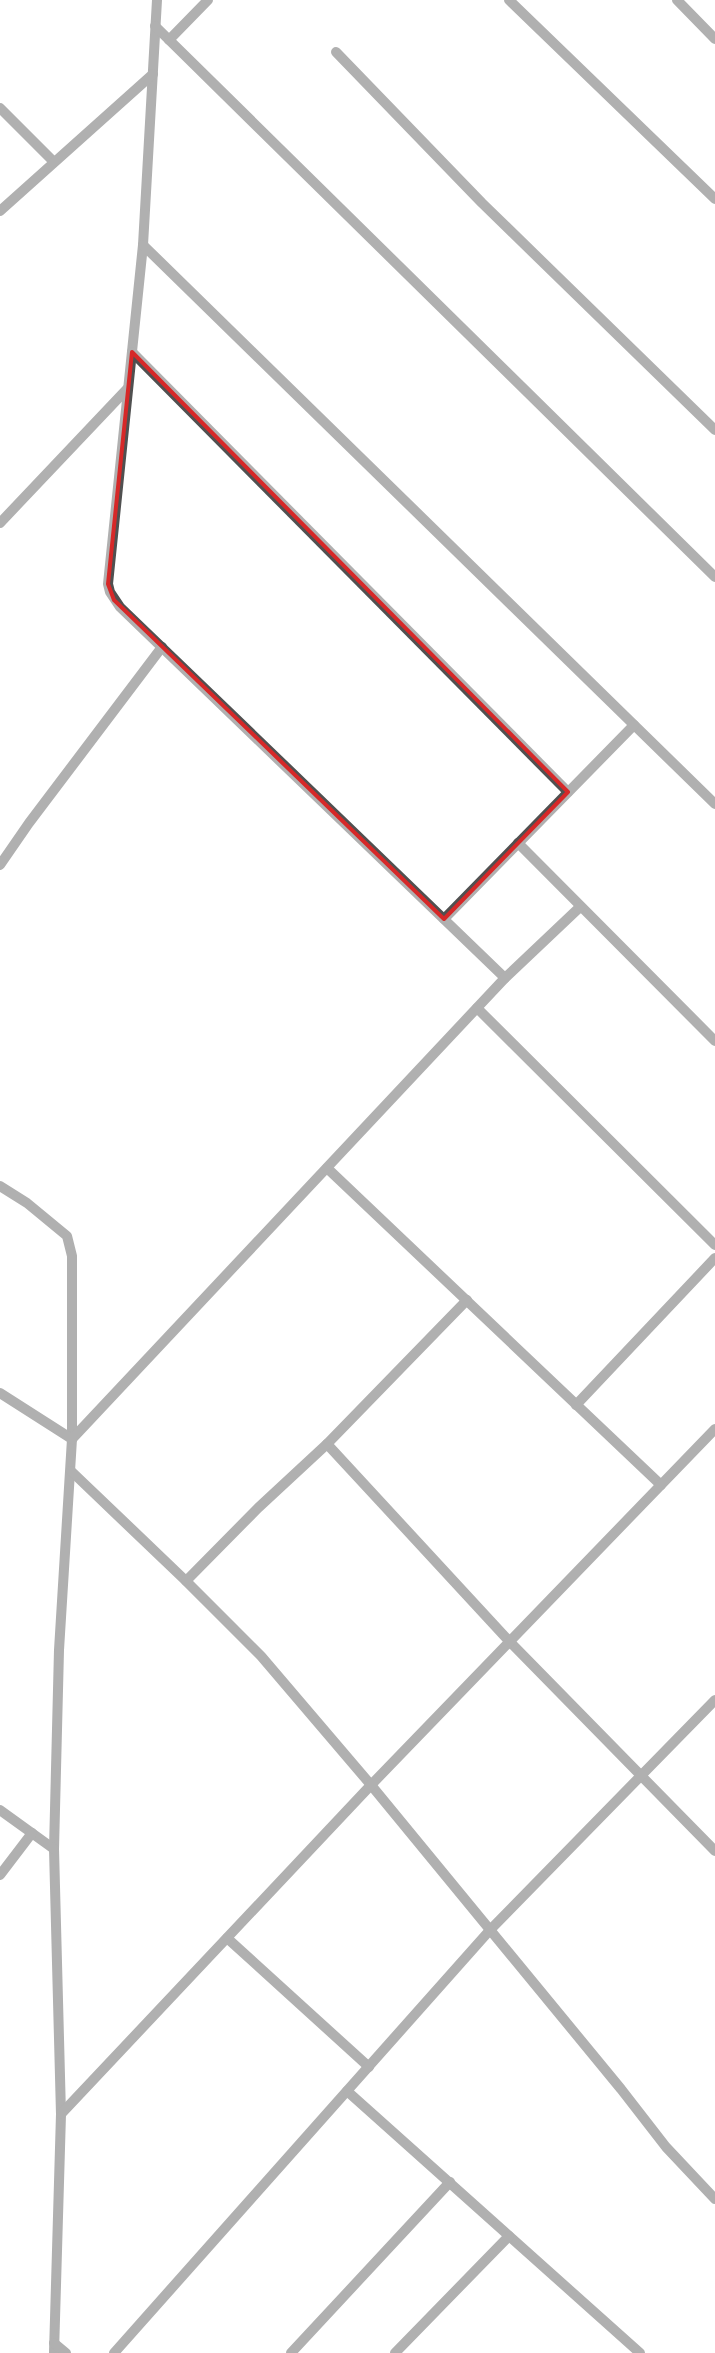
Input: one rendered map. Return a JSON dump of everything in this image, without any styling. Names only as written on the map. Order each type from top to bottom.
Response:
[{"type":"street","points":[[157,0],[143,245],[108,584],[110,592],[120,607],[505,978]]},
{"type":"street","points":[[169,40],[208,0]]},
{"type":"street","points":[[509,0],[715,198]]},
{"type":"street","points":[[677,0],[715,39]]},
{"type":"street","points":[[155,26],[715,577]]},
{"type":"street","points":[[336,52],[482,203],[715,430]]},
{"type":"street","points":[[0,211],[153,74]]},
{"type":"street","points":[[0,108],[54,162]]},
{"type":"street","points":[[143,245],[715,804]]},
{"type":"street","points":[[132,352],[568,792]]},
{"type":"street","points":[[0,523],[128,388]]},
{"type":"street","points":[[0,865],[29,823],[162,647]]},
{"type":"street","points":[[444,919],[634,725]]},
{"type":"street","points":[[518,843],[715,1041]]},
{"type":"street","points":[[72,1439],[505,978],[580,907]]},
{"type":"street","points":[[477,1008],[715,1245]]},
{"type":"street","points":[[327,1168],[661,1485]]},
{"type":"street","points":[[0,1186],[27,1203],[58,1227],[67,1236],[71,1245],[72,1439],[59,1650],[54,1849],[61,2114],[54,2348],[66,2353]]},
{"type":"street","points":[[576,1405],[715,1258]]},
{"type":"street","points":[[186,1581],[258,1508],[327,1444],[467,1300]]},
{"type":"street","points":[[2,1398],[72,1439]]},
{"type":"street","points":[[61,2114],[371,1785],[715,1429]]},
{"type":"street","points":[[327,1444],[510,1642],[642,1774],[715,1851]]},
{"type":"street","points":[[71,1471],[261,1656],[371,1785],[666,2147],[715,2199]]},
{"type":"street","points":[[114,2353],[490,1930],[715,1700]]},
{"type":"street","points":[[0,1810],[54,1849]]},
{"type":"street","points":[[0,1875],[32,1833]]},
{"type":"street","points":[[227,1938],[368,2067]]},
{"type":"street","points":[[347,2091],[640,2353]]},
{"type":"street","points":[[291,2353],[450,2182]]},
{"type":"street","points":[[395,2353],[509,2236]]},
{"type":"highlighted area","points":[[132,352],[568,792],[444,919],[114,600],[108,584]]}]
